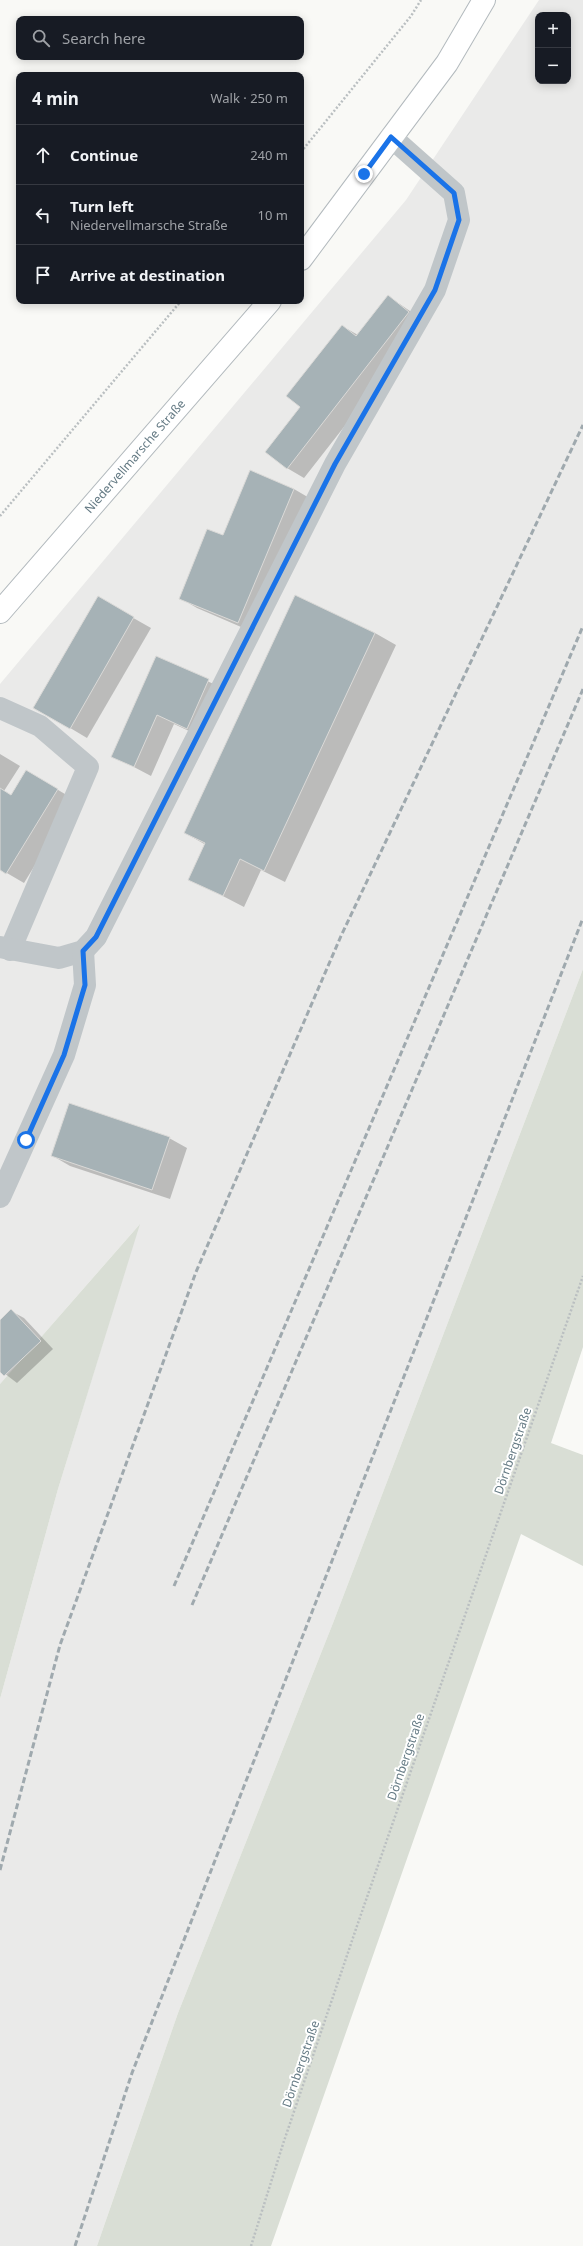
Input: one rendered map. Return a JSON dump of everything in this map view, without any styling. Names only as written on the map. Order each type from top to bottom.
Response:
[{"type":"main road","points":[[304,255],[446,63],[484,0]]},
{"type":"main road","name":"Niedervellmarsche Straße","points":[[0,612],[267,304]]},
{"type":"lane","points":[[0,708],[40,726],[88,767],[5,948],[59,958],[83,951],[96,937],[335,464],[435,290],[459,220],[454,193],[391,137]]},
{"type":"lane","points":[[0,1197],[64,1055],[85,985],[83,951]]},
{"type":"path","points":[[304,148],[411,16],[421,0]]},
{"type":"path","points":[[0,516],[178,304]]},
{"type":"path","name":"Dörnbergstraße","points":[[251,2246],[282,2144],[583,1276]]},
{"type":"shaded area","points":[[539,0],[583,0],[583,969],[333,1623],[178,2013],[97,2246],[0,2246],[0,1699],[58,1489],[139,1225],[0,1384],[0,684],[406,200]]},
{"type":"shaded area","points":[[583,969],[583,1347],[551,1443],[583,1455],[583,1566],[521,1534],[271,2246],[97,2246],[178,2013],[333,1623]]},
{"type":"shaded area","points":[[140,1224],[58,1489],[0,1699],[0,1384]]},
{"type":"building","points":[[388,295],[409,312],[287,469],[265,452],[300,407],[286,396],[342,325],[356,336]]},
{"type":"building","points":[[250,470],[294,489],[238,623],[179,599],[207,529],[223,535]]},
{"type":"building","points":[[295,595],[375,633],[264,871],[240,859],[223,896],[188,880],[205,843],[184,833]]},
{"type":"building","points":[[98,596],[134,617],[70,729],[33,708]]},
{"type":"building","points":[[156,656],[209,679],[187,729],[157,715],[134,767],[111,757]]},
{"type":"building","points":[[26,770],[58,789],[6,874],[0,870],[0,788],[11,795]]},
{"type":"building","points":[[69,1103],[170,1137],[152,1190],[51,1156]]},
{"type":"building","points":[[11,1309],[41,1341],[4,1376],[0,1372],[0,1320]]},
{"type":"railway","points":[[0,1870],[60,1645],[196,1272],[341,936],[583,425]]},
{"type":"railway","points":[[174,1586],[583,626]]},
{"type":"railway","points":[[192,1605],[583,689]]},
{"type":"railway","points":[[75,2246],[132,2073],[583,918]]},
{"type":"route","points":[[26,1140],[64,1055],[85,985],[83,951],[96,937],[335,464],[435,290],[459,220],[454,193],[391,137],[364,174]]}]
